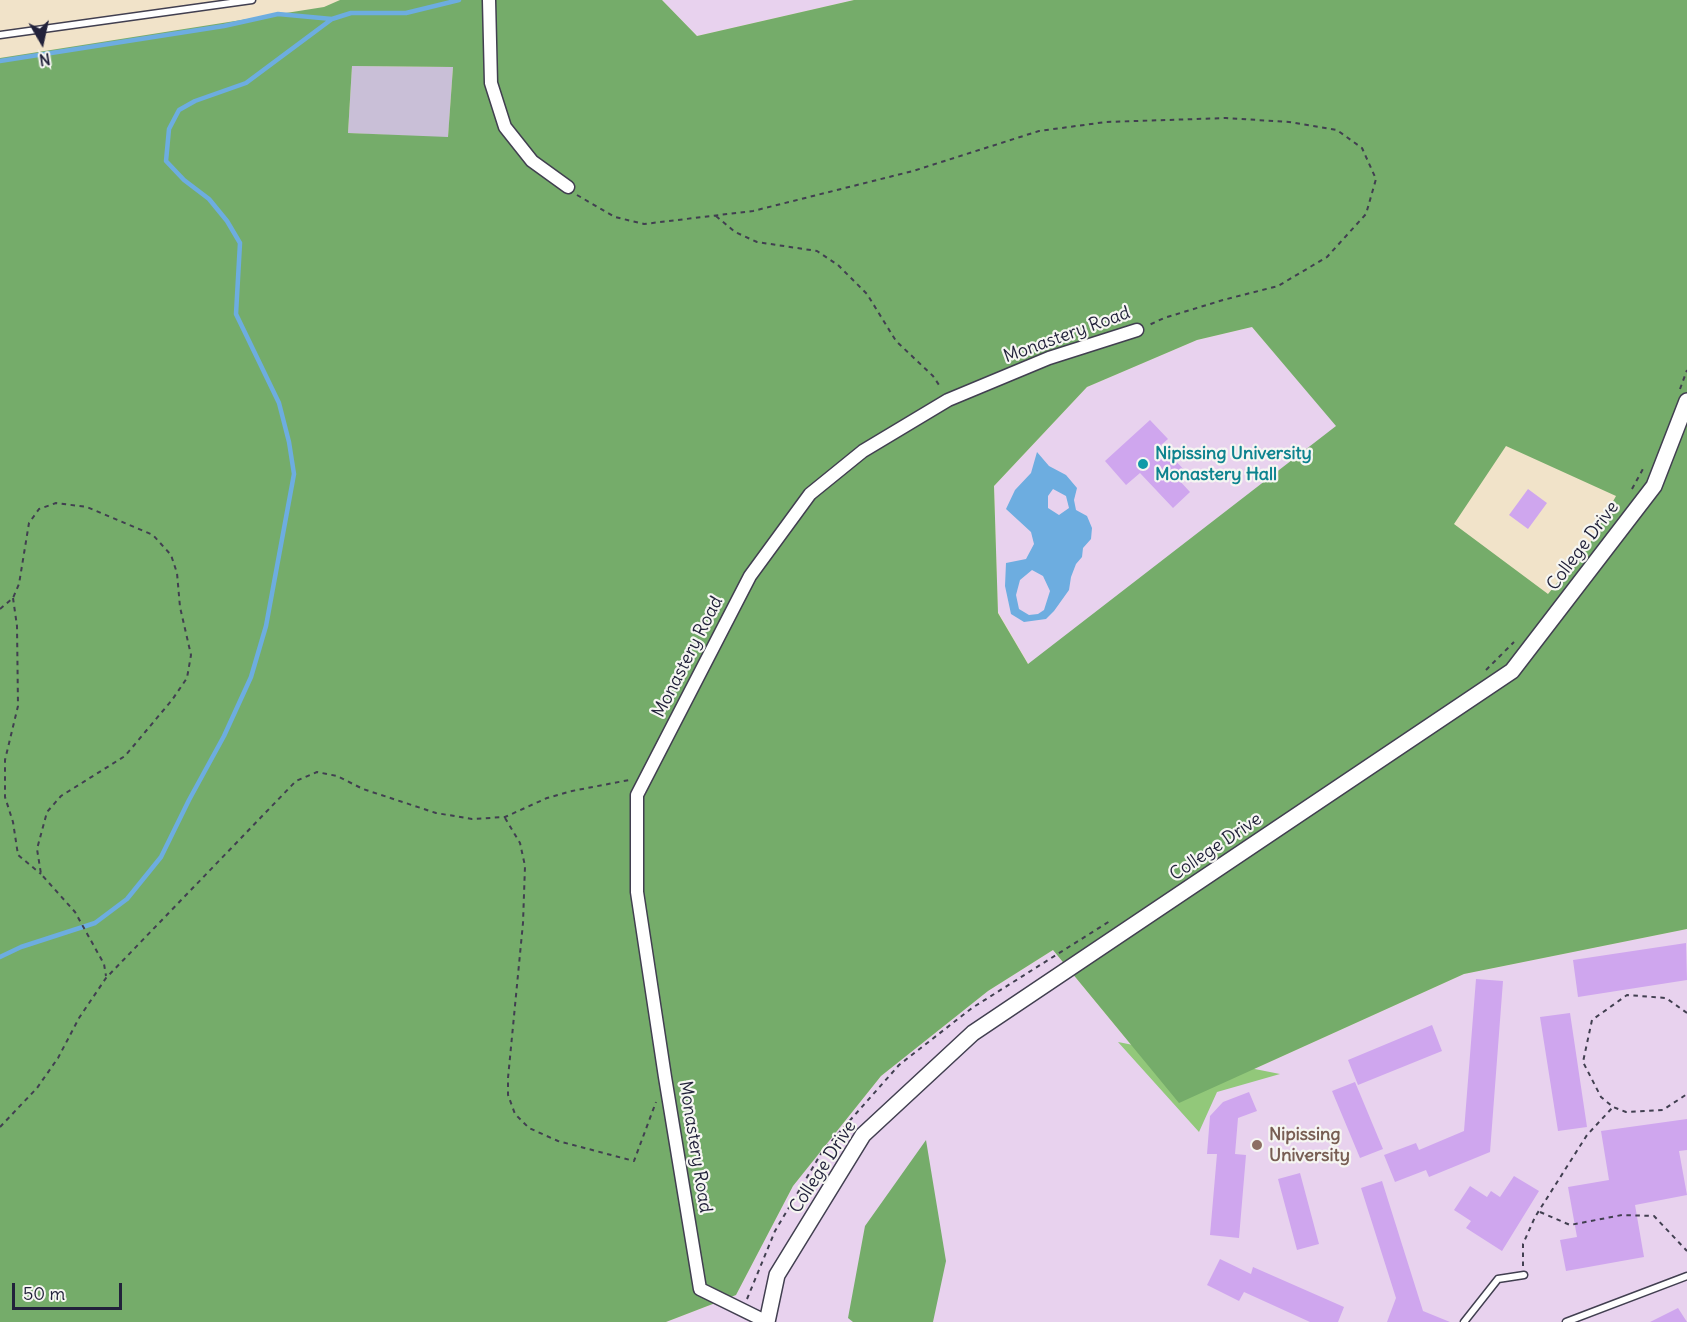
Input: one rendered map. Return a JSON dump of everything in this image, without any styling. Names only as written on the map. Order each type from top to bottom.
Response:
[{"type":"street","points":[[489,0],[491,83],[505,127],[532,161],[568,187]]},
{"type":"street","name":"Monastery Road","points":[[767,1322],[700,1289],[665,1077],[638,892],[637,795],[750,576],[810,494],[863,451],[948,400],[1049,358],[1137,330]]},
{"type":"street","name":"College Drive","points":[[767,1322],[777,1275],[863,1135],[973,1033],[1512,671],[1654,486],[1683,396]]},
{"type":"lane","points":[[0,35],[252,0]]},
{"type":"lane","points":[[1464,1322],[1498,1279],[1524,1275]]},
{"type":"lane","points":[[1566,1322],[1687,1276]]},
{"type":"path","name":"Monastery Road","points":[[568,187],[615,217],[644,224],[753,211],[913,171],[1039,131],[1106,122],[1226,118],[1288,122],[1337,130],[1362,148],[1376,179],[1366,214],[1328,257],[1278,286],[1164,318],[1137,330]]},
{"type":"path","points":[[716,216],[735,232],[757,242],[817,251],[838,265],[867,294],[896,341],[933,376],[948,400]]},
{"type":"path","points":[[1683,396],[1687,370]]},
{"type":"path","points":[[1628,496],[1645,465]]},
{"type":"path","points":[[0,609],[13,598],[19,584],[29,523],[39,509],[56,503],[87,507],[153,535],[171,555],[177,573],[180,607],[191,655],[187,678],[172,700],[125,756],[61,796],[47,812],[37,849],[41,874]]},
{"type":"path","points":[[13,598],[17,626],[18,706],[5,760],[5,797],[13,822],[18,855],[41,874],[75,912],[104,964],[106,978]]},
{"type":"path","points":[[1486,669],[1520,637]]},
{"type":"path","points":[[0,1127],[37,1088],[58,1058],[79,1018],[106,978],[296,781],[316,772],[337,776],[363,789],[436,813],[472,819],[504,817],[556,795],[646,777]]},
{"type":"path","points":[[504,817],[520,843],[525,866],[523,923],[508,1077],[508,1095],[515,1114],[529,1128],[558,1141],[634,1161],[665,1077]]},
{"type":"path","points":[[743,1310],[775,1231],[822,1152],[899,1065],[972,1008],[1113,920]]},
{"type":"path","points":[[1687,1013],[1666,998],[1627,995],[1592,1020],[1583,1062],[1601,1097],[1613,1107],[1626,1112],[1663,1110],[1687,1094]]},
{"type":"path","points":[[1524,1275],[1523,1244],[1587,1135],[1613,1107]]},
{"type":"path","points":[[1540,1212],[1570,1224],[1622,1215],[1654,1216],[1687,1251]]},
{"type":"shaded area","points":[[662,0],[854,0],[697,36]]},
{"type":"shaded area","points":[[352,66],[453,67],[448,138],[348,133]]},
{"type":"shaded area","points":[[1252,327],[1337,426],[1029,665],[998,612],[994,486],[1087,387],[1197,340]]},
{"type":"shaded area","name":"Nipissing University","points":[[1687,929],[1687,1322],[666,1322],[736,1295],[793,1186],[881,1076],[988,991],[1053,950],[1179,1103],[1464,974]]},
{"type":"green space","points":[[340,0],[662,0],[697,36],[854,0],[1687,0],[1687,929],[1464,974],[1179,1103],[1053,950],[988,991],[881,1076],[793,1186],[736,1295],[666,1322],[0,1322],[0,58],[324,7]],"holes":[[[352,66],[453,67],[448,137],[348,133]],[[1252,327],[1336,426],[1028,664],[998,613],[994,486],[1087,387],[1197,340]],[[1506,446],[1616,496],[1590,543],[1548,594],[1454,524]]]},
{"type":"green space","points":[[1118,1042],[1280,1074],[1217,1092],[1199,1132]]},
{"type":"green space","points":[[926,1140],[946,1261],[933,1322],[853,1322],[848,1318],[865,1226]]},
{"type":"water","points":[[1037,452],[1049,466],[1066,475],[1077,488],[1074,500],[1076,510],[1087,516],[1092,528],[1091,539],[1083,548],[1082,557],[1076,564],[1069,590],[1054,611],[1046,619],[1024,622],[1011,614],[1005,586],[1006,563],[1026,559],[1034,544],[1031,532],[1006,509],[1015,490],[1031,473]],"holes":[[[1053,489],[1066,496],[1069,508],[1059,515],[1048,508],[1048,496]],[[1032,570],[1043,576],[1050,591],[1044,610],[1038,614],[1029,615],[1019,609],[1016,595],[1020,580]]]},
{"type":"building","name":"Nipissing University Monastery Hall","points":[[1150,420],[1168,439],[1161,445],[1186,472],[1178,479],[1190,492],[1173,508],[1140,473],[1126,485],[1105,461]]},
{"type":"building","points":[[1528,489],[1547,503],[1528,529],[1509,515]]},
{"type":"building","points":[[1686,943],[1687,980],[1578,997],[1573,960]]},
{"type":"building","points":[[1476,979],[1503,981],[1490,1152],[1429,1177],[1426,1170],[1395,1182],[1384,1155],[1416,1143],[1419,1150],[1464,1131]]},
{"type":"building","points":[[1570,1013],[1587,1127],[1558,1131],[1540,1017]]},
{"type":"building","points":[[1432,1025],[1442,1051],[1358,1085],[1348,1060]]},
{"type":"building","points":[[1355,1082],[1383,1149],[1360,1158],[1332,1091]]},
{"type":"building","points":[[1249,1092],[1257,1111],[1238,1118],[1235,1154],[1246,1155],[1239,1238],[1210,1235],[1217,1154],[1207,1154],[1210,1116],[1223,1102]]},
{"type":"building","points":[[1687,1119],[1687,1150],[1679,1151],[1687,1195],[1635,1205],[1644,1257],[1566,1271],[1560,1240],[1577,1237],[1568,1187],[1609,1180],[1601,1131]]},
{"type":"building","points":[[1300,1173],[1319,1244],[1297,1250],[1278,1179]]},
{"type":"building","points":[[1514,1176],[1539,1191],[1502,1251],[1466,1228],[1471,1221],[1454,1210],[1470,1186],[1487,1197],[1491,1191],[1500,1197]]},
{"type":"building","points":[[1382,1181],[1423,1311],[1450,1322],[1387,1322],[1396,1298],[1361,1188]]},
{"type":"building","points":[[1220,1259],[1251,1274],[1253,1267],[1344,1307],[1338,1322],[1310,1322],[1244,1292],[1239,1301],[1207,1285]]},
{"type":"building","points":[[1678,1308],[1687,1322],[1650,1322]]},
{"type":"waterway","points":[[0,957],[21,947],[95,923],[127,899],[161,857],[224,736],[251,677],[266,626],[294,474],[289,442],[279,403],[236,314],[240,243],[227,221],[209,199],[184,180],[166,161],[169,129],[179,110],[195,101],[246,83],[332,19],[351,13],[406,13],[459,0]]},
{"type":"waterway","points":[[0,61],[224,26],[278,14],[332,19]]},
{"type":"place","name":"Nipissing University Monastery Hall","points":[[1143,464]]},
{"type":"place","name":"Nipissing University","points":[[1257,1145]]}]
